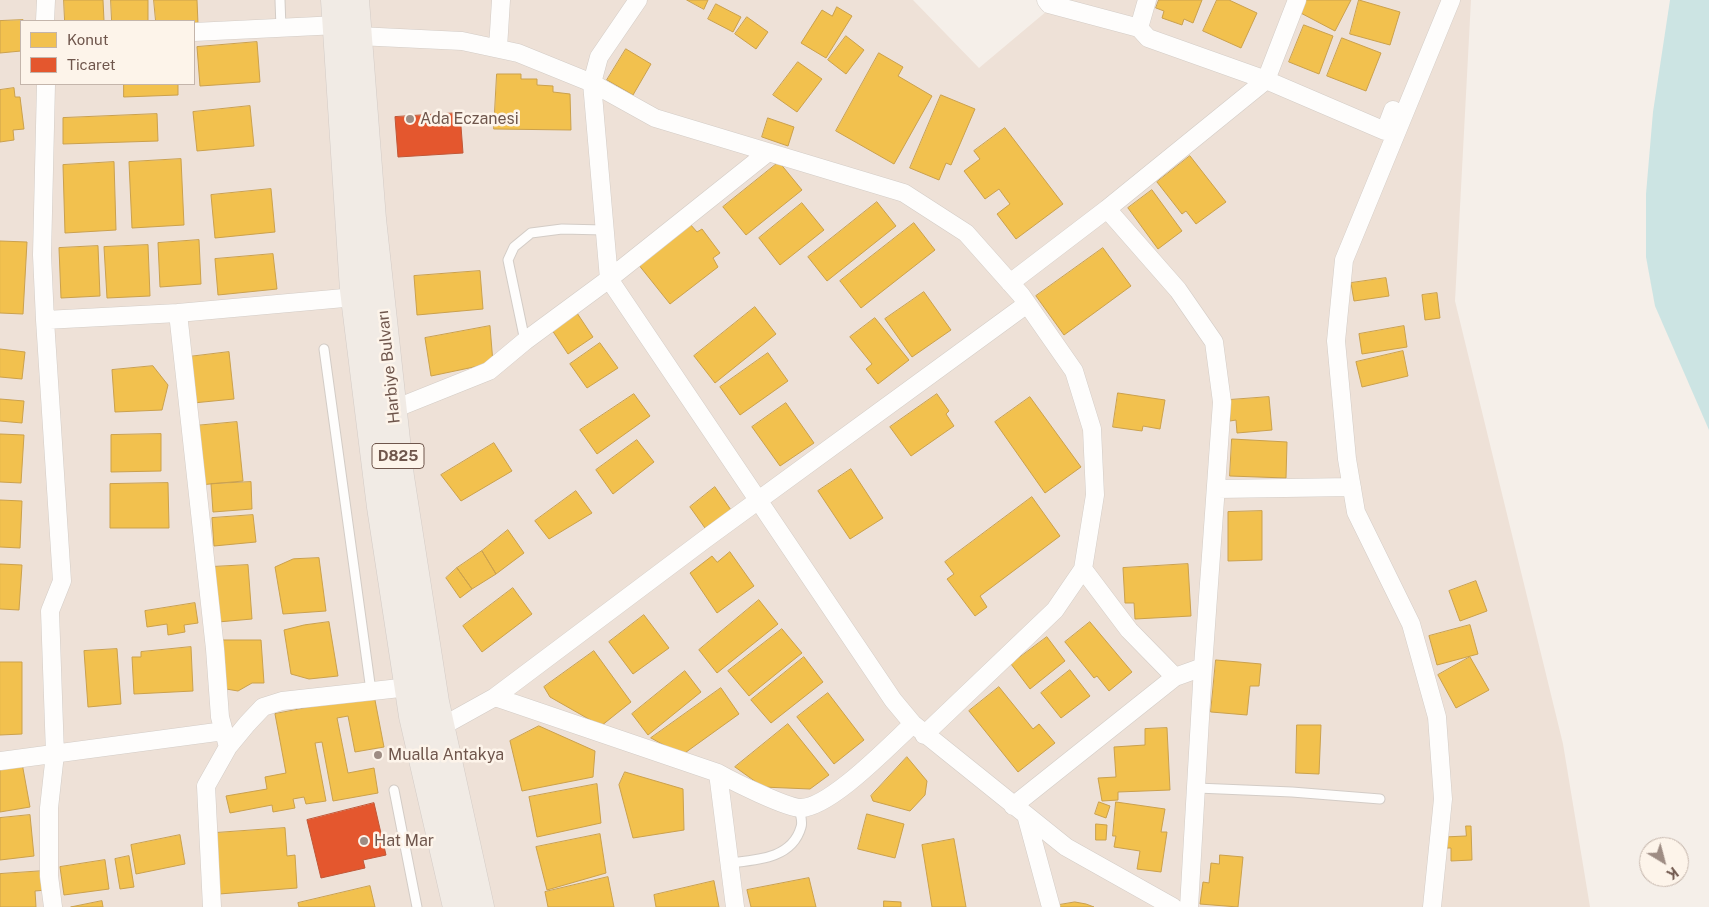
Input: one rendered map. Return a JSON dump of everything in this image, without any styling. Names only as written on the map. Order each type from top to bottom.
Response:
[{"type":"main road","name":"Harbiye Bulvarı","points":[[355,0],[344,20],[355,297],[381,507],[408,687],[457,907]]},
{"type":"main road","name":"Harbiye Bulvarı","points":[[344,20],[372,219],[400,476],[441,728],[480,907]]},
{"type":"street","points":[[45,20],[46,0]]},
{"type":"street","points":[[498,48],[501,0]]},
{"type":"street","points":[[638,0],[599,57],[592,83],[609,279],[894,700],[919,730],[1066,847],[1172,907]]},
{"type":"street","points":[[1046,0],[1049,4],[1139,28],[1148,38],[1266,80],[1385,131],[1439,0]]},
{"type":"street","points":[[1139,28],[1147,0]]},
{"type":"street","points":[[1010,283],[1107,209],[1266,80],[1297,0]]},
{"type":"street","points":[[1432,907],[1443,799],[1436,717],[1412,624],[1356,512],[1347,459],[1336,341],[1344,260],[1451,0]]},
{"type":"street","points":[[195,32],[281,28],[344,20],[518,52],[592,83],[655,118],[904,193],[966,233],[1027,304],[1074,371],[1092,429],[1095,495],[1083,569],[1055,610],[919,730],[817,805],[799,808],[718,774],[495,697]]},
{"type":"street","points":[[46,85],[42,255],[62,581],[50,611],[55,754],[48,808],[49,876],[52,907]]},
{"type":"street","points":[[394,409],[489,371],[525,341],[609,279],[767,153]]},
{"type":"street","points":[[1107,209],[1178,290],[1214,342],[1222,402],[1203,667],[1189,907]]},
{"type":"street","points":[[45,320],[178,313],[355,297]]},
{"type":"street","points":[[441,728],[495,697],[759,500],[1027,304]]},
{"type":"street","points":[[178,313],[215,649],[220,717],[226,739]]},
{"type":"street","points":[[1217,489],[1352,487]]},
{"type":"street","points":[[1083,569],[1129,630],[1175,677]]},
{"type":"street","points":[[1019,811],[1175,677],[1203,667]]},
{"type":"street","points":[[212,907],[206,786],[226,739],[263,707],[282,701],[408,687]]},
{"type":"street","points":[[0,761],[55,754],[226,739]]},
{"type":"street","points":[[718,774],[735,907]]},
{"type":"street","points":[[1019,811],[1050,907]]},
{"type":"lane","points":[[280,0],[281,28]]},
{"type":"lane","points":[[525,341],[508,260],[514,247],[531,233],[562,229],[604,230]]},
{"type":"lane","points":[[324,349],[371,691]]},
{"type":"lane","points":[[1197,788],[1292,792],[1380,799]]},
{"type":"lane","points":[[394,790],[417,907]]},
{"type":"lane","points":[[730,863],[768,859],[791,845],[802,826],[799,808]]},
{"type":"shaded area","points":[[0,0],[913,0],[979,68],[1060,0],[1471,0],[1455,301],[1563,744],[1590,907],[0,907]]},
{"type":"water","points":[[1670,0],[1709,0],[1709,430],[1655,306],[1646,257],[1646,194],[1653,112]]},
{"type":"building: Konut","points":[[64,0],[103,0],[104,20],[65,20]]},
{"type":"building: Konut","points":[[111,0],[148,0],[148,20],[112,20]]},
{"type":"building: Konut","points":[[154,0],[197,0],[198,24],[195,25],[195,20],[156,20]]},
{"type":"building: Konut","points":[[687,0],[708,0],[704,9]]},
{"type":"building: Konut","points":[[1159,0],[1202,0],[1193,23],[1184,19],[1182,25],[1162,18],[1164,11],[1156,8]]},
{"type":"building: Konut","points":[[1217,0],[1229,0],[1257,13],[1241,48],[1203,31]]},
{"type":"building: Konut","points":[[1300,0],[1351,0],[1335,31],[1295,10]]},
{"type":"building: Konut","points":[[1359,0],[1400,12],[1390,45],[1350,34]]},
{"type":"building: Konut","points":[[716,4],[741,17],[733,32],[708,19]]},
{"type":"building: Konut","points":[[837,7],[852,16],[826,58],[801,43],[822,10],[832,16]]},
{"type":"building: Konut","points":[[747,17],[768,32],[756,49],[735,34]]},
{"type":"building: Konut","points":[[20,20],[20,51],[0,53],[0,21]]},
{"type":"building: Konut","points":[[1304,25],[1333,36],[1319,74],[1289,62]]},
{"type":"building: Konut","points":[[846,36],[864,50],[846,74],[828,60]]},
{"type":"building: Konut","points":[[1342,38],[1381,53],[1366,91],[1327,76]]},
{"type":"building: Konut","points":[[257,42],[260,82],[200,86],[197,47]]},
{"type":"building: Konut","points":[[626,49],[651,64],[633,95],[607,80]]},
{"type":"building: Konut","points":[[879,53],[903,67],[898,76],[932,96],[894,164],[836,131]]},
{"type":"building: Konut","points":[[798,62],[822,79],[797,112],[773,95]]},
{"type":"building: Konut","points":[[497,74],[521,74],[521,79],[537,79],[537,85],[553,86],[553,92],[570,94],[571,130],[494,129]]},
{"type":"building: Konut","points":[[124,85],[178,85],[178,95],[124,97]]},
{"type":"building: Konut","points":[[14,88],[15,97],[20,97],[24,129],[13,130],[14,140],[0,142],[0,90]]},
{"type":"building: Konut","points":[[941,95],[975,109],[951,165],[946,163],[939,180],[910,168]]},
{"type":"building: Konut","points":[[250,106],[254,146],[197,151],[193,112]]},
{"type":"building: Konut","points":[[157,114],[158,141],[63,144],[63,118]]},
{"type":"building: Konut","points":[[768,118],[794,127],[788,146],[762,137]]},
{"type":"building: Konut","points":[[1005,128],[1063,204],[1016,239],[997,214],[1010,204],[999,189],[985,199],[964,171],[980,159],[974,151]]},
{"type":"building: Konut","points":[[1190,156],[1226,202],[1196,224],[1186,211],[1182,214],[1157,182]]},
{"type":"building: Konut","points":[[181,159],[184,225],[132,228],[129,162]]},
{"type":"building: Konut","points":[[114,162],[116,230],[65,233],[63,165]]},
{"type":"building: Konut","points":[[779,162],[802,190],[746,235],[723,207]]},
{"type":"building: Konut","points":[[271,189],[275,232],[215,238],[211,195]]},
{"type":"building: Konut","points":[[1152,190],[1182,231],[1158,249],[1128,208]]},
{"type":"building: Konut","points":[[877,202],[896,226],[827,281],[808,257]]},
{"type":"building: Konut","points":[[802,203],[824,230],[780,265],[759,238]]},
{"type":"building: Konut","points":[[914,223],[935,250],[861,308],[840,281]]},
{"type":"building: Konut","points":[[690,224],[697,232],[702,229],[720,253],[713,258],[718,267],[670,304],[638,264]]},
{"type":"building: Konut","points":[[199,240],[201,284],[160,287],[158,243]]},
{"type":"building: Konut","points":[[0,241],[27,242],[23,314],[0,313]]},
{"type":"building: Konut","points":[[148,245],[150,296],[107,298],[104,247]]},
{"type":"building: Konut","points":[[98,246],[100,296],[61,298],[59,248]]},
{"type":"building: Konut","points":[[1103,248],[1131,286],[1064,335],[1036,296]]},
{"type":"building: Konut","points":[[273,254],[277,289],[218,295],[215,259]]},
{"type":"building: Konut","points":[[480,271],[483,309],[417,315],[414,276]]},
{"type":"building: Konut","points":[[1386,278],[1389,296],[1354,301],[1351,283]]},
{"type":"building: Konut","points":[[924,292],[951,330],[912,357],[885,319]]},
{"type":"building: Konut","points":[[1437,293],[1440,318],[1425,320],[1422,295]]},
{"type":"building: Konut","points":[[755,307],[776,334],[715,383],[694,356]]},
{"type":"building: Konut","points":[[577,313],[593,337],[568,354],[552,330]]},
{"type":"building: Konut","points":[[875,318],[909,360],[878,384],[866,369],[872,364],[850,337]]},
{"type":"building: Konut","points":[[490,326],[493,363],[431,376],[425,338]]},
{"type":"building: Konut","points":[[1404,326],[1407,347],[1362,354],[1359,334]]},
{"type":"building: Konut","points":[[600,343],[618,368],[587,388],[570,364]]},
{"type":"building: Konut","points":[[0,349],[25,352],[22,379],[0,377]]},
{"type":"building: Konut","points":[[1403,351],[1408,376],[1362,387],[1356,362]]},
{"type":"building: Konut","points":[[229,352],[234,399],[193,403],[188,357]]},
{"type":"building: Konut","points":[[768,353],[788,381],[740,415],[720,387]]},
{"type":"building: Konut","points":[[153,366],[168,385],[162,410],[115,412],[112,370]]},
{"type":"building: Konut","points":[[1118,393],[1165,400],[1160,429],[1143,426],[1142,431],[1113,427]]},
{"type":"building: Konut","points":[[634,394],[650,416],[597,454],[580,430]]},
{"type":"building: Konut","points":[[937,394],[949,411],[946,414],[954,426],[911,456],[890,427]]},
{"type":"building: Konut","points":[[1030,397],[1081,467],[1045,493],[995,422]]},
{"type":"building: Konut","points":[[1269,397],[1272,430],[1237,433],[1236,420],[1230,421],[1229,400]]},
{"type":"building: Konut","points":[[0,399],[24,401],[22,423],[0,421]]},
{"type":"building: Konut","points":[[786,403],[814,443],[780,466],[752,427]]},
{"type":"building: Konut","points":[[237,422],[243,481],[199,485],[194,426]]},
{"type":"building: Konut","points":[[0,434],[24,435],[21,483],[0,482]]},
{"type":"building: Konut","points":[[161,434],[161,471],[111,472],[111,435]]},
{"type":"building: Konut","points":[[1232,439],[1287,442],[1286,478],[1230,476]]},
{"type":"building: Konut","points":[[637,440],[654,462],[613,494],[596,470]]},
{"type":"building: Konut","points":[[494,443],[512,471],[461,501],[441,475]]},
{"type":"building: Konut","points":[[851,469],[883,518],[850,539],[818,491]]},
{"type":"building: Konut","points":[[251,482],[252,509],[213,512],[211,484]]},
{"type":"building: Konut","points":[[168,483],[169,528],[110,528],[110,484]]},
{"type":"building: Konut","points":[[715,487],[731,510],[705,528],[690,507]]},
{"type":"building: Konut","points":[[576,491],[592,513],[549,539],[535,521]]},
{"type":"building: Konut","points":[[1032,497],[1060,536],[980,596],[987,607],[975,616],[947,579],[954,574],[945,562]]},
{"type":"building: Konut","points":[[0,500],[22,501],[20,548],[0,547]]},
{"type":"building: Konut","points":[[1262,511],[1262,560],[1228,561],[1228,512]]},
{"type":"building: Konut","points":[[253,515],[256,542],[214,546],[212,518]]},
{"type":"building: Konut","points":[[508,530],[524,553],[496,574],[482,551]]},
{"type":"building: Konut","points":[[482,551],[496,574],[472,589],[457,568]]},
{"type":"building: Konut","points":[[730,552],[754,586],[717,613],[690,573],[712,556],[717,562]]},
{"type":"building: Konut","points":[[319,558],[326,611],[283,614],[275,567],[293,559]]},
{"type":"building: Konut","points":[[0,564],[22,565],[19,610],[0,609]]},
{"type":"building: Konut","points":[[1188,564],[1191,616],[1135,619],[1134,603],[1125,603],[1123,568]]},
{"type":"building: Konut","points":[[248,565],[252,619],[218,622],[211,567]]},
{"type":"building: Konut","points":[[457,568],[472,589],[460,598],[446,578]]},
{"type":"building: Konut","points":[[1476,581],[1487,611],[1460,621],[1449,591]]},
{"type":"building: Konut","points":[[513,588],[532,614],[482,652],[463,626]]},
{"type":"building: Konut","points":[[759,600],[778,624],[717,673],[699,650]]},
{"type":"building: Konut","points":[[195,603],[198,623],[184,625],[185,632],[168,635],[167,624],[147,627],[145,611]]},
{"type":"building: Konut","points":[[644,615],[669,648],[633,674],[609,642]]},
{"type":"building: Konut","points":[[329,622],[338,676],[309,679],[291,674],[284,630]]},
{"type":"building: Konut","points":[[1090,622],[1132,672],[1109,691],[1097,676],[1094,678],[1065,642]]},
{"type":"building: Konut","points":[[1470,625],[1478,654],[1437,665],[1429,636]]},
{"type":"building: Konut","points":[[782,629],[802,653],[749,696],[728,671]]},
{"type":"building: Konut","points":[[1047,637],[1065,661],[1030,689],[1011,664]]},
{"type":"building: Konut","points":[[218,640],[261,640],[264,683],[252,683],[238,691],[220,688]]},
{"type":"building: Konut","points":[[191,647],[193,691],[134,694],[132,657],[141,657],[141,652]]},
{"type":"building: Konut","points":[[117,649],[121,704],[88,707],[84,651]]},
{"type":"building: Konut","points":[[594,651],[631,702],[601,726],[550,697],[544,687]]},
{"type":"building: Konut","points":[[804,657],[823,682],[771,723],[751,700]]},
{"type":"building: Konut","points":[[1470,657],[1489,690],[1456,708],[1438,675]]},
{"type":"building: Konut","points":[[1216,660],[1261,664],[1259,686],[1250,686],[1247,715],[1211,712]]},
{"type":"building: Konut","points":[[0,662],[22,662],[22,734],[0,735]]},
{"type":"building: Konut","points":[[1070,670],[1090,696],[1061,718],[1041,693]]},
{"type":"building: Konut","points":[[685,671],[701,692],[648,735],[632,714]]},
{"type":"building: Konut","points":[[999,687],[1033,729],[1039,724],[1055,743],[1018,772],[969,711]]},
{"type":"building: Konut","points":[[721,688],[739,714],[682,755],[651,738]]},
{"type":"building: Konut","points":[[828,693],[864,740],[834,764],[797,717]]},
{"type":"building: Konut","points":[[374,695],[384,747],[355,752],[348,716],[337,718],[348,773],[374,768],[378,793],[333,801],[322,742],[315,743],[326,801],[306,804],[304,797],[293,799],[295,808],[273,812],[272,805],[230,813],[226,796],[267,789],[265,777],[286,773],[275,714]]},
{"type":"building: Konut","points":[[788,724],[829,775],[810,789],[763,787],[735,767]]},
{"type":"building: Konut","points":[[1297,725],[1321,725],[1319,774],[1296,773]]},
{"type":"building: Konut","points":[[539,726],[595,751],[593,777],[522,791],[510,741]]},
{"type":"building: Konut","points":[[1167,728],[1170,790],[1118,792],[1118,800],[1102,801],[1098,778],[1116,777],[1114,747],[1145,745],[1145,729]]},
{"type":"building: Konut","points":[[907,757],[927,781],[925,795],[910,811],[873,801],[871,796]]},
{"type":"building: Konut","points":[[22,763],[30,807],[0,812],[0,767]]},
{"type":"building: Konut","points":[[625,772],[683,789],[684,830],[633,838],[619,785]]},
{"type":"building: Konut","points":[[597,784],[601,823],[537,837],[529,797]]},
{"type":"building: Konut","points":[[1099,802],[1110,806],[1106,818],[1095,814]]},
{"type":"building: Konut","points":[[1116,802],[1165,809],[1161,832],[1167,832],[1161,872],[1137,869],[1140,851],[1114,847],[1116,836],[1113,836]]},
{"type":"building: Konut","points":[[867,814],[904,824],[895,858],[858,849]]},
{"type":"building: Konut","points":[[30,815],[34,856],[0,860],[0,818]]},
{"type":"building: Konut","points":[[1096,824],[1107,825],[1106,840],[1096,840]]},
{"type":"building: Konut","points":[[1466,826],[1471,826],[1472,860],[1451,861],[1451,848],[1445,848],[1444,837],[1466,836]]},
{"type":"building: Konut","points":[[285,828],[287,856],[295,855],[297,888],[219,894],[215,833]]},
{"type":"building: Konut","points":[[600,834],[606,873],[547,890],[536,847]]},
{"type":"building: Konut","points":[[180,835],[185,864],[136,874],[131,845]]},
{"type":"building: Konut","points":[[954,839],[966,907],[932,907],[922,845]]},
{"type":"building: Konut","points":[[1220,855],[1243,857],[1238,907],[1200,904],[1203,882],[1209,883],[1211,863],[1219,864]]},
{"type":"building: Konut","points":[[129,856],[134,887],[120,889],[115,859]]},
{"type":"building: Konut","points":[[105,860],[109,889],[64,895],[60,867]]},
{"type":"building: Konut","points":[[44,871],[46,890],[35,891],[36,907],[0,907],[0,874]]},
{"type":"building: Konut","points":[[608,877],[614,907],[548,907],[545,892]]},
{"type":"building: Konut","points":[[809,878],[816,907],[751,907],[747,890]]},
{"type":"building: Konut","points":[[714,881],[719,907],[656,907],[654,895]]},
{"type":"building: Konut","points":[[370,886],[375,907],[299,907],[298,903]]},
{"type":"building: Konut","points":[[102,901],[103,907],[71,907]]},
{"type":"building: Konut","points":[[884,901],[901,902],[901,907],[884,907]]},
{"type":"building: Konut","points":[[1075,902],[1094,907],[1060,907],[1059,905]]},
{"type":"building: Ticaret","points":[[460,113],[463,153],[398,157],[395,117]]},
{"type":"building: Ticaret","points":[[374,803],[386,855],[363,860],[365,868],[321,878],[307,820]]},
{"type":"place","name":"Ada Eczanesi","points":[[410,119]]},
{"type":"place","name":"Mualla Antakya","points":[[378,755]]},
{"type":"place","name":"Hat Mar","points":[[364,841]]}]
